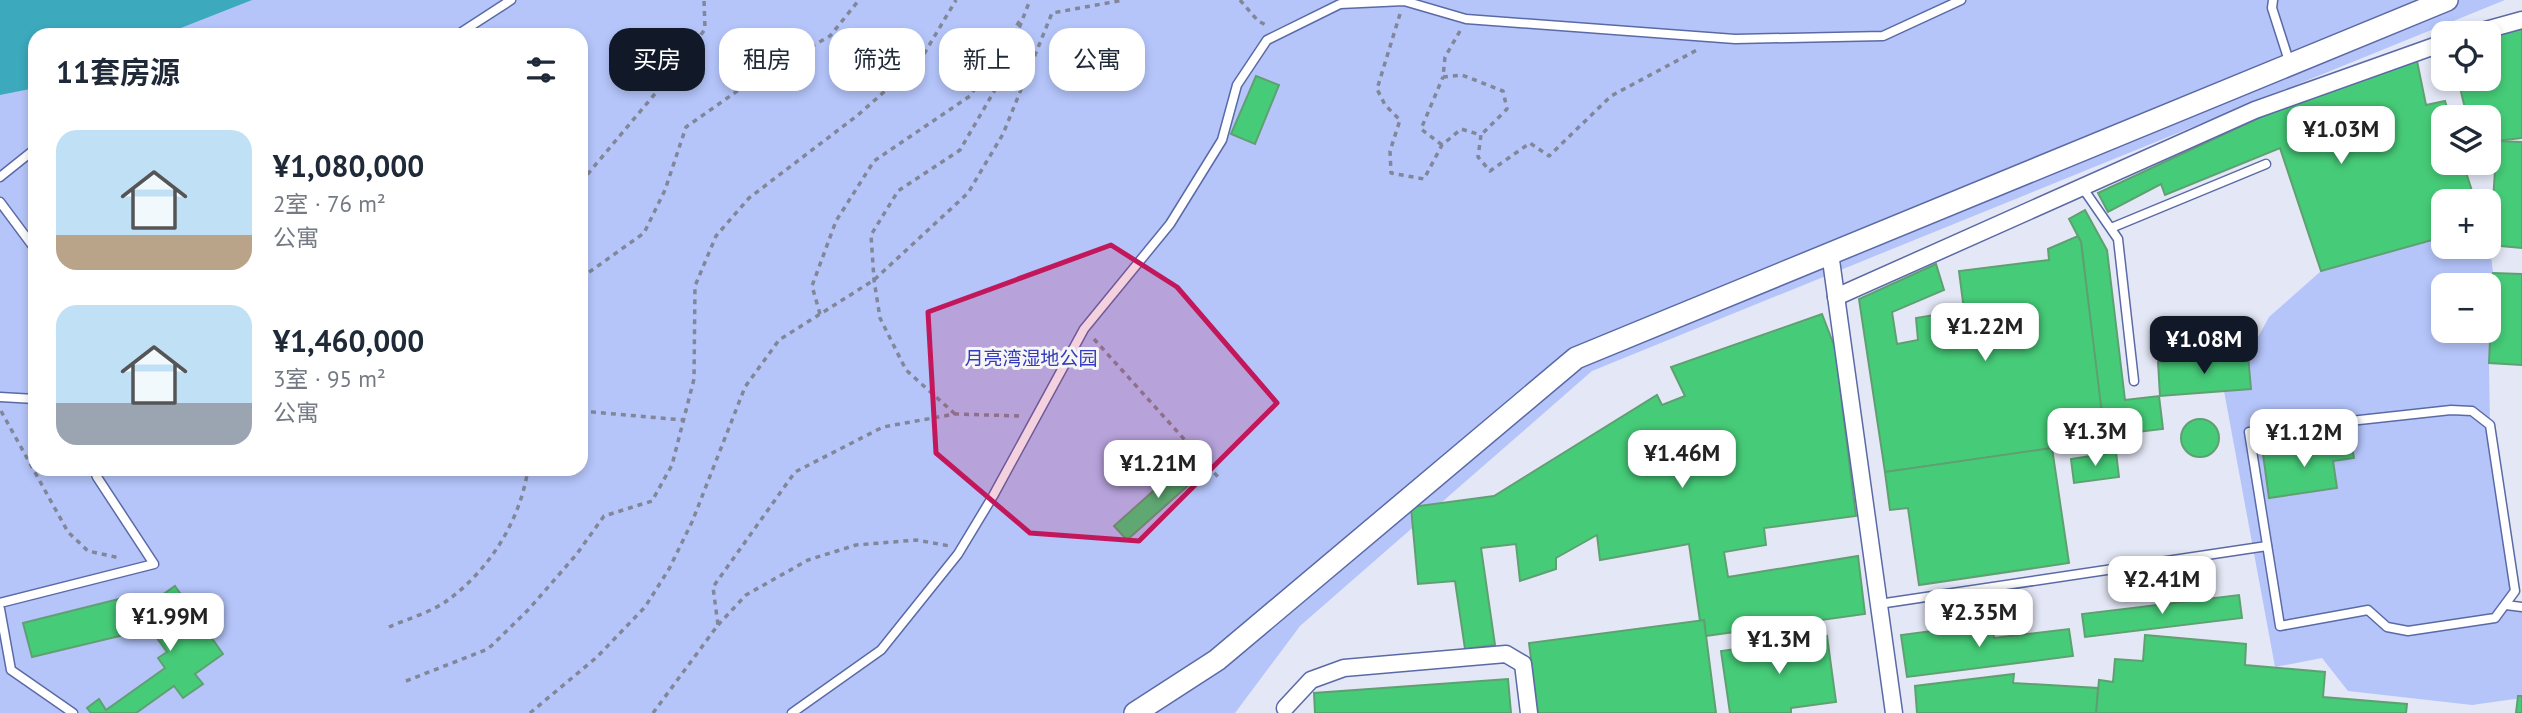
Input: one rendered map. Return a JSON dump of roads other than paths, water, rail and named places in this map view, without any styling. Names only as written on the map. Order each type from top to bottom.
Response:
[{"type":"street","points":[[1135,713],[1217,660],[1576,358],[2448,0]]},
{"type":"street","points":[[2501,26],[2522,20]]},
{"type":"street","points":[[1836,297],[2255,110],[2431,47]]},
{"type":"street","points":[[1830,253],[1894,713]]},
{"type":"street","points":[[1285,708],[1311,680],[1344,668],[1506,654],[1524,664],[1529,713]]},
{"type":"lane","points":[[468,28],[511,0]]},
{"type":"lane","points":[[792,713],[881,650],[962,548],[1084,329],[1170,224],[1222,140],[1237,85],[1267,40],[1340,5],[1404,1],[1466,19],[1720,38],[1883,36],[1961,0]]},
{"type":"lane","points":[[2273,0],[2272,8],[2290,64]]},
{"type":"lane","points":[[0,177],[28,155]]},
{"type":"lane","points":[[2110,228],[2266,164]]},
{"type":"lane","points":[[2082,187],[2119,239],[2134,381]]},
{"type":"lane","points":[[0,202],[28,240]]},
{"type":"lane","points":[[0,397],[28,399]]},
{"type":"lane","points":[[2451,410],[2472,411],[2490,425],[2515,591],[2506,606],[2495,618],[2408,631],[2387,627],[2368,610],[2280,626],[2249,432],[2451,410]]},
{"type":"lane","points":[[0,603],[154,564],[97,476]]},
{"type":"lane","points":[[1879,604],[2267,546]]},
{"type":"lane","points":[[2506,606],[2522,607]]},
{"type":"lane","points":[[0,609],[11,670],[73,713]]},
{"type":"park label","name":"月亮湾湿地公园","points":[[1031,358]]}]
